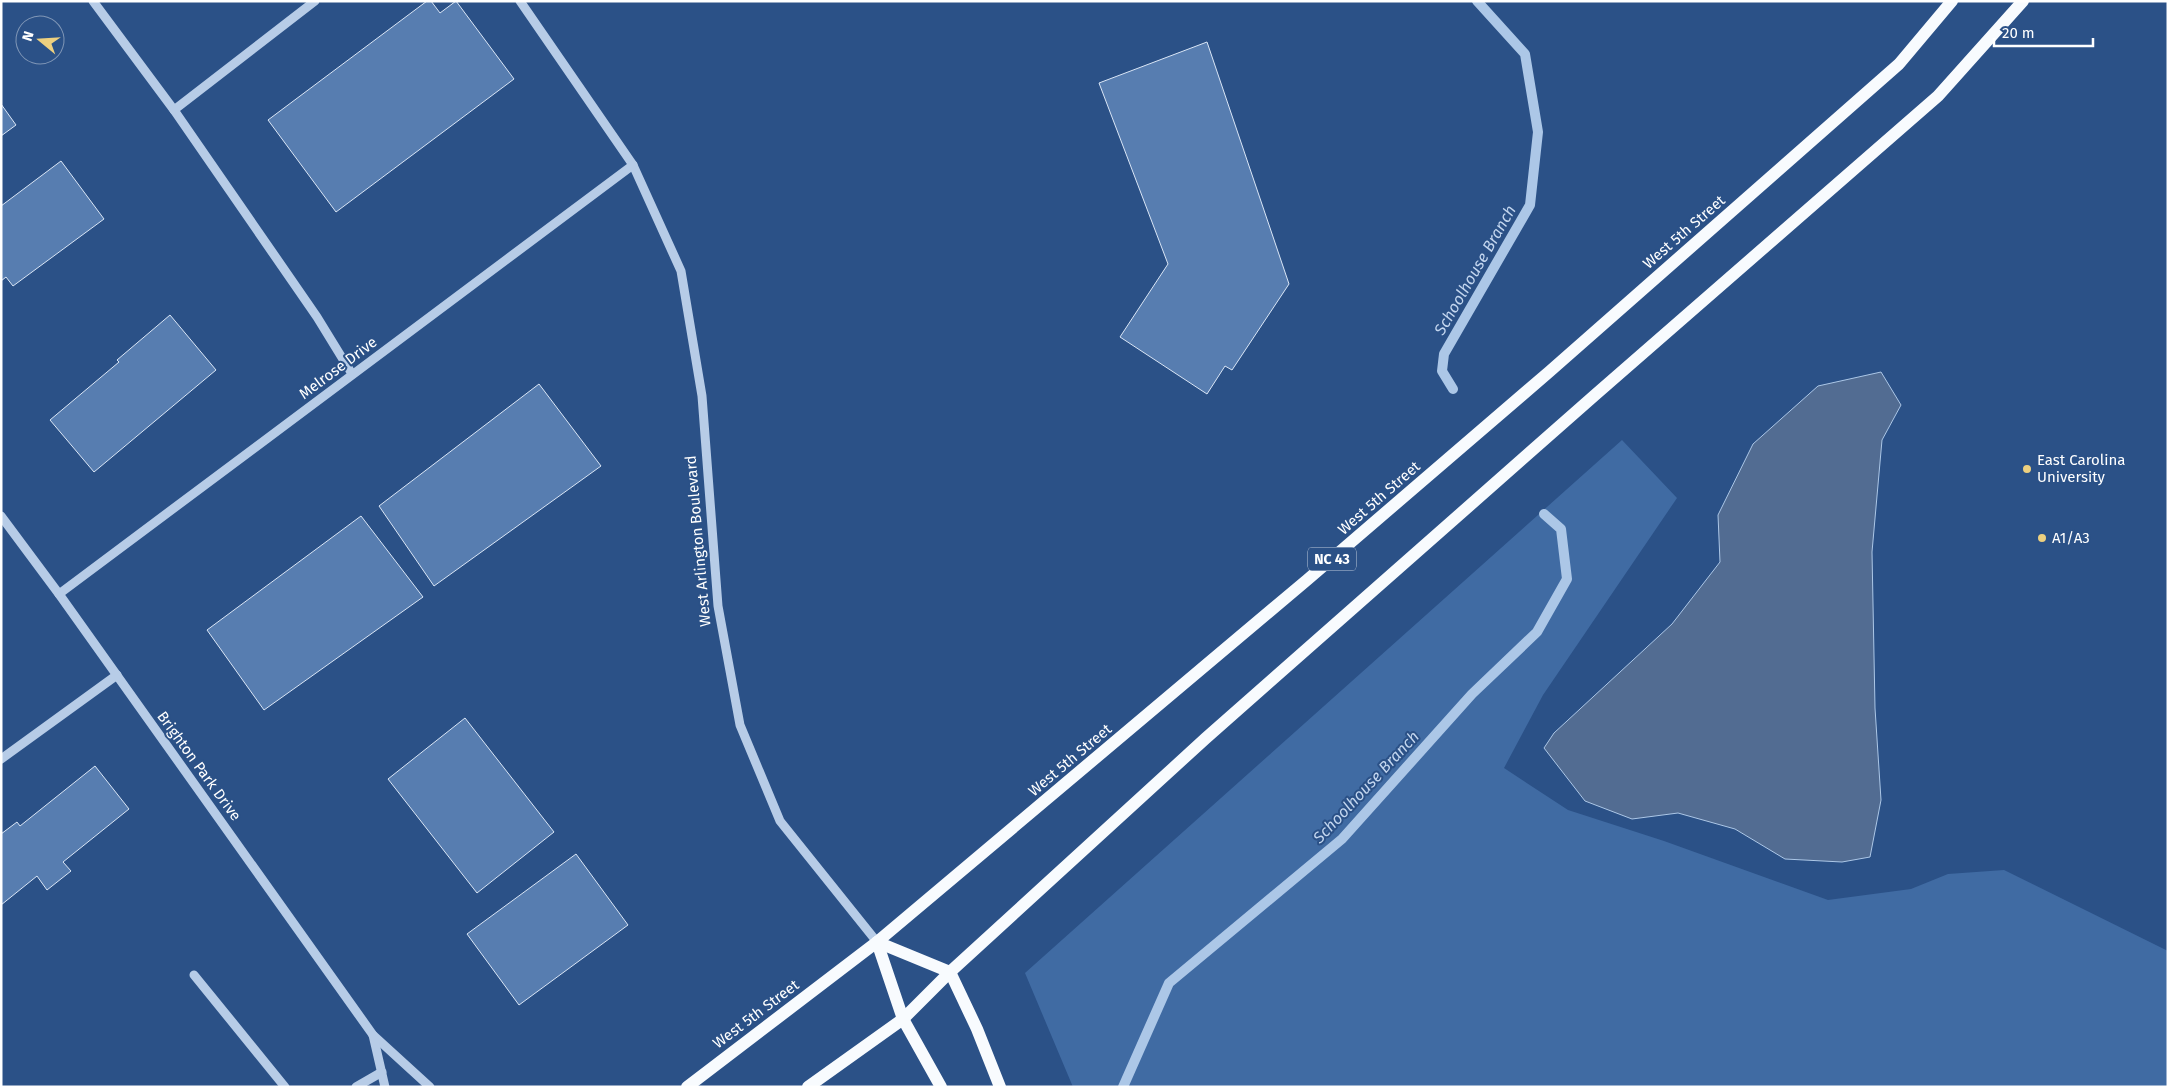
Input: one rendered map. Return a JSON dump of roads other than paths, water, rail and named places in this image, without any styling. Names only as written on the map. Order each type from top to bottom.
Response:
[{"type":"main road","name":"West 5th Street","points":[[687,1087],[877,942],[1079,774],[1564,359],[1899,64],[1952,1]]},
{"type":"main road","points":[[808,1087],[903,1018],[950,972],[1206,738],[1938,96],[2023,1]]},
{"type":"main road","name":"West Arlington Boulevard","points":[[877,942],[950,972]]},
{"type":"main road","name":"West Arlington Boulevard","points":[[877,942],[903,1018],[941,1087]]},
{"type":"main road","points":[[950,972],[977,1029],[1000,1087]]},
{"type":"street","points":[[93,1],[174,110],[317,317],[352,374]]},
{"type":"street","points":[[174,110],[315,1]]},
{"type":"street","name":"West Arlington Boulevard","points":[[520,1],[633,165],[681,271],[702,396],[718,606],[740,726],[780,821],[877,942]]},
{"type":"street","name":"Melrose Drive","points":[[59,594],[633,165]]},
{"type":"street","name":"Brighton Park Drive","points":[[1,516],[59,594],[373,1035],[430,1087]]},
{"type":"street","points":[[1,759],[117,675]]},
{"type":"street","points":[[194,975],[285,1087]]},
{"type":"street","name":"Brighton Park Drive","points":[[373,1035],[385,1087]]},
{"type":"street","points":[[356,1087],[382,1072]]},
{"type":"waterway","name":"Schoolhouse Branch","points":[[1453,389],[1442,371],[1444,354],[1530,205],[1538,132],[1525,54],[1477,1]]},
{"type":"waterway","name":"Schoolhouse Branch","points":[[1123,1087],[1169,983],[1342,839],[1472,694],[1537,632],[1567,579],[1561,529],[1544,514]]},
{"type":"place","name":"East Carolina University","points":[[2027,469]]},
{"type":"place","name":"A1/A3","points":[[2042,538]]}]
